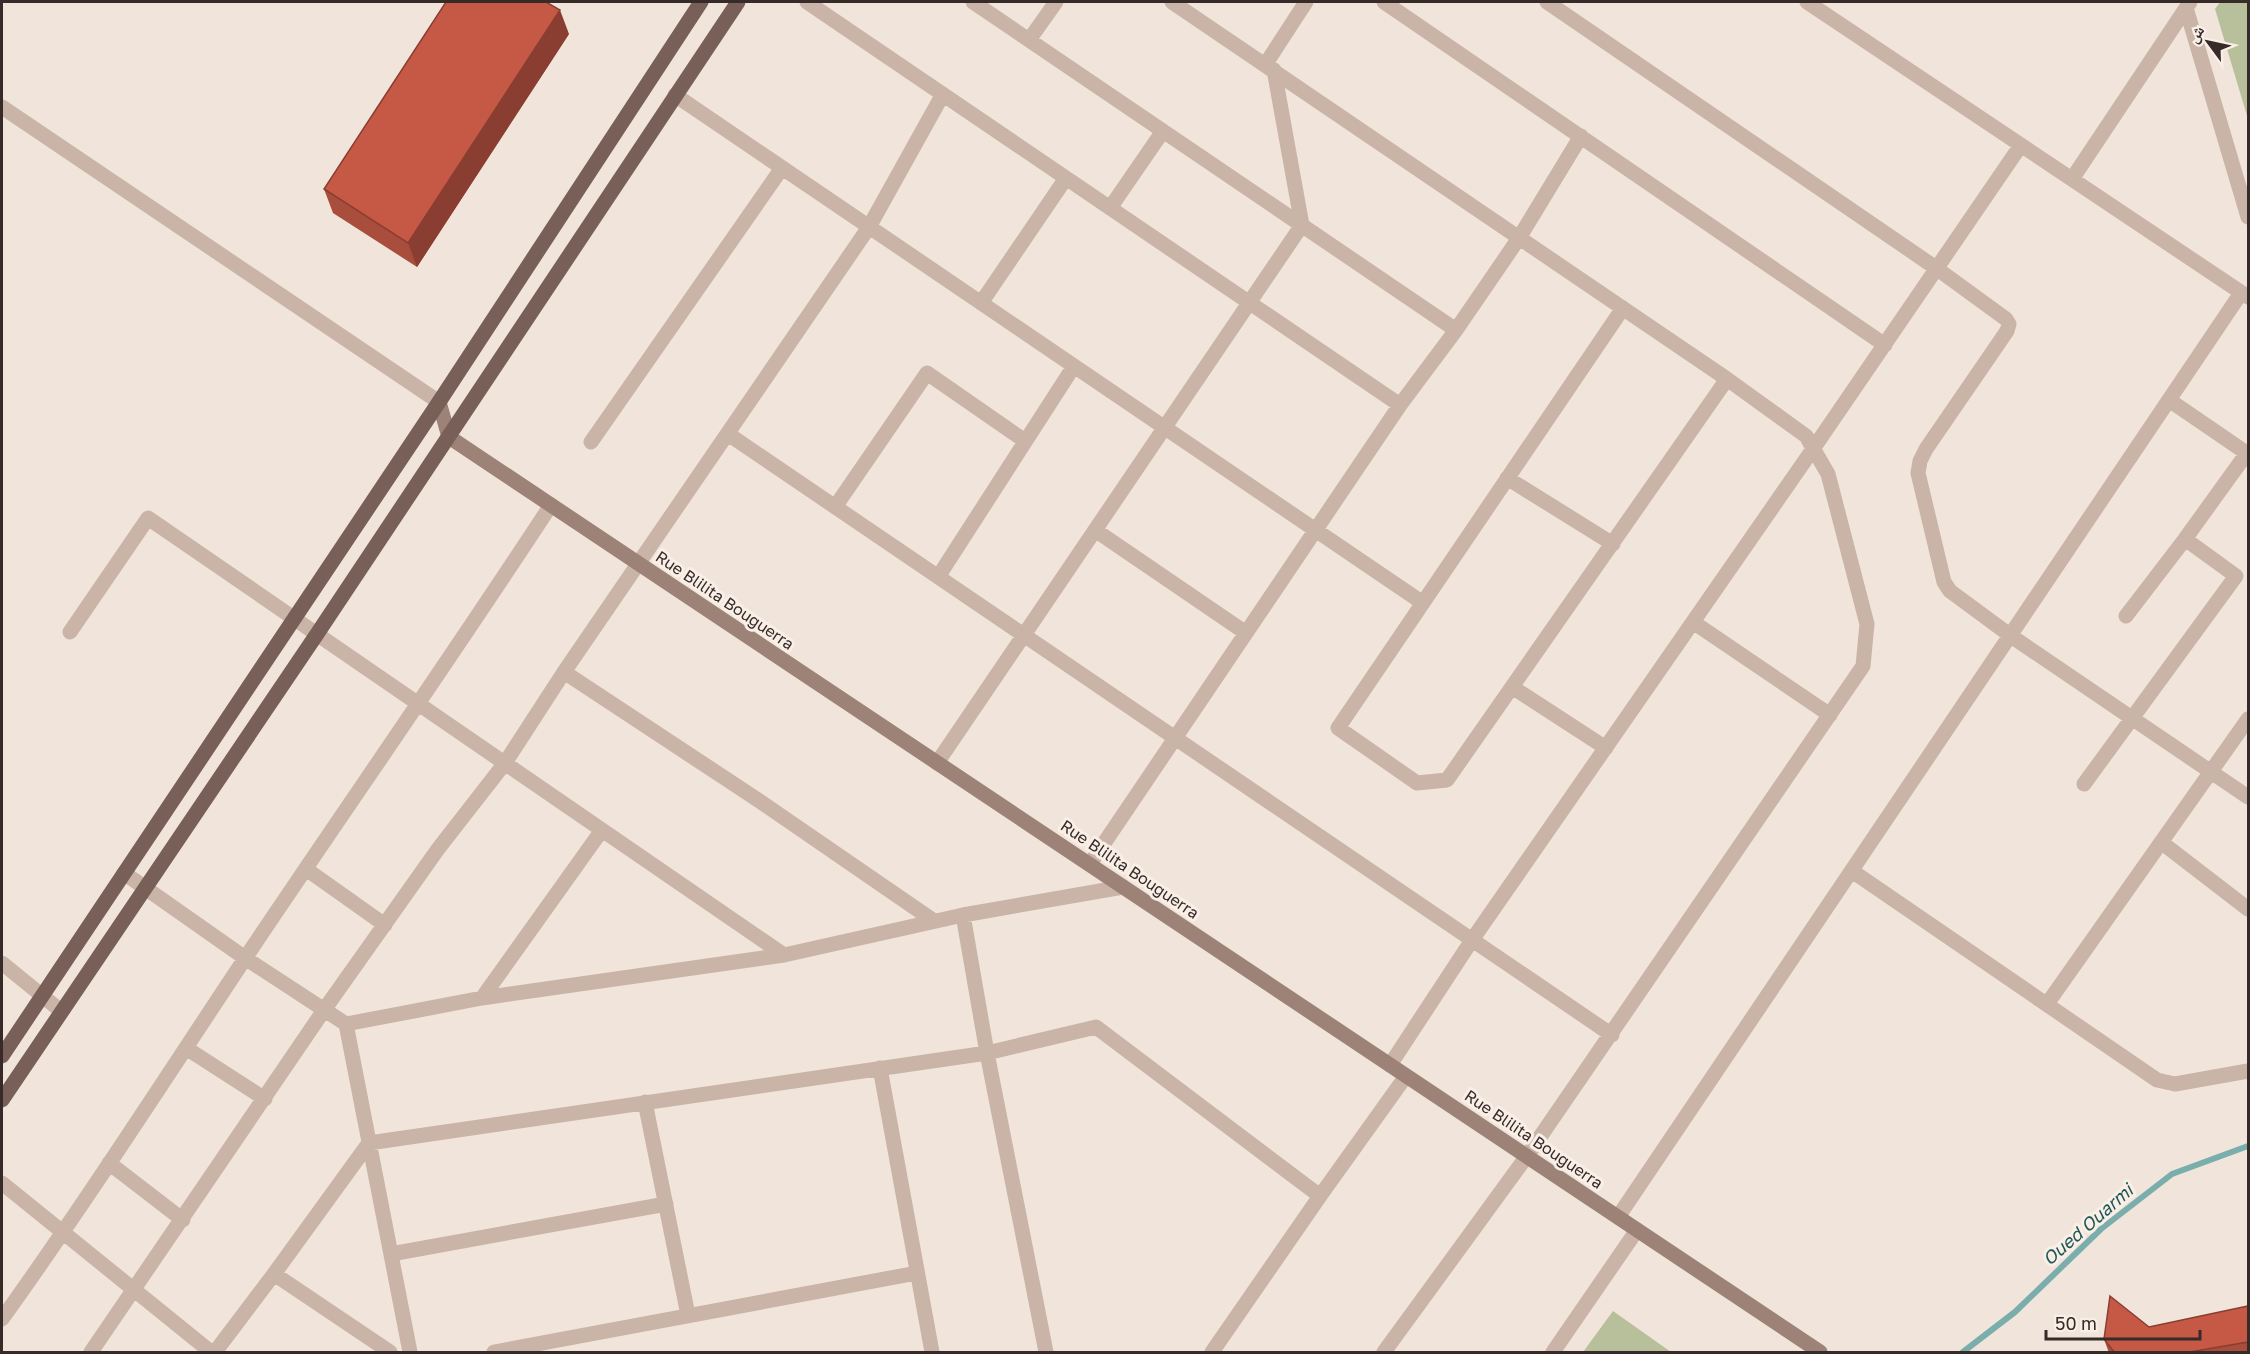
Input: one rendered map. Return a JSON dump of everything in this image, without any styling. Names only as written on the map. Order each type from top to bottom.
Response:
[{"type":"main road","points":[[2,1056],[439,402],[701,2]]},
{"type":"main road","points":[[2,1100],[317,634],[738,2]]},
{"type":"street","points":[[807,2],[1400,405]]},
{"type":"street","points":[[973,2],[1456,330]]},
{"type":"street","points":[[1029,40],[1056,2]]},
{"type":"street","points":[[1172,2],[1727,379],[1806,436],[1828,474],[1867,624],[1863,666],[1612,1035],[1384,1353]]},
{"type":"street","points":[[937,763],[1302,225],[1270,68],[1306,2]]},
{"type":"street","points":[[1384,2],[1885,345]]},
{"type":"street","points":[[1547,2],[1936,268],[2006,319],[2009,324],[2007,332],[1920,461],[1918,473],[1944,582],[1950,591],[2011,636],[2248,797]]},
{"type":"street","points":[[1618,1217],[2169,400],[2245,295],[1807,2]]},
{"type":"street","points":[[2072,179],[2188,5]]},
{"type":"street","points":[[2188,5],[2248,217]]},
{"type":"street","points":[[91,1353],[324,1010],[438,849],[505,763],[638,563],[869,227],[943,94]]},
{"type":"street","points":[[675,95],[1423,603]]},
{"type":"street","points":[[2,107],[439,402],[449,437]]},
{"type":"street","points":[[1110,208],[1163,131]]},
{"type":"street","points":[[1090,864],[1400,405],[1456,330],[1519,238],[1581,136]]},
{"type":"street","points":[[1390,1065],[1472,940],[1814,449],[2021,145]]},
{"type":"street","points":[[591,442],[782,168]]},
{"type":"street","points":[[981,303],[1066,178]]},
{"type":"street","points":[[1623,308],[1338,728],[1417,783],[1447,780],[1727,379]]},
{"type":"street","points":[[938,577],[1074,366]]},
{"type":"street","points":[[835,507],[927,374],[1025,441]]},
{"type":"street","points":[[2126,616],[2248,454],[2169,400]]},
{"type":"street","points":[[728,434],[1612,1035]]},
{"type":"street","name":"Rue Blilita Bouguerra","points":[[449,437],[1820,1353]]},
{"type":"street","points":[[1507,478],[1613,544]]},
{"type":"street","points":[[2,1319],[64,1233],[551,505]]},
{"type":"street","points":[[70,632],[148,518],[784,955]]},
{"type":"street","points":[[1095,530],[1246,633]]},
{"type":"street","points":[[2084,784],[2236,576],[2185,539]]},
{"type":"street","points":[[1693,622],[1830,715]]},
{"type":"street","points":[[564,672],[758,800],[934,921]]},
{"type":"street","points":[[1512,687],[1606,748]]},
{"type":"street","points":[[2047,1004],[2248,719]]},
{"type":"street","points":[[482,998],[602,830]]},
{"type":"street","points":[[2161,842],[2248,909]]},
{"type":"street","points":[[306,869],[385,925]]},
{"type":"street","points":[[1852,871],[2157,1080],[2175,1084],[2248,1071]]},
{"type":"street","points":[[124,873],[346,1024],[482,998],[784,955],[963,915],[1123,887]]},
{"type":"street","points":[[963,915],[987,1053],[1046,1353]]},
{"type":"street","points":[[2,963],[61,1011]]},
{"type":"street","points":[[346,1024],[410,1353]]},
{"type":"street","points":[[2,1183],[213,1353],[274,1274],[369,1143],[987,1053],[1096,1027],[1320,1197]]},
{"type":"street","points":[[186,1048],[265,1099]]},
{"type":"street","points":[[880,1068],[932,1353]]},
{"type":"street","points":[[1212,1353],[1406,1076]]},
{"type":"street","points":[[645,1102],[687,1316]]},
{"type":"street","points":[[109,1163],[183,1220]]},
{"type":"street","points":[[391,1254],[666,1204]]},
{"type":"street","points":[[1553,1353],[1637,1230]]},
{"type":"street","points":[[494,1353],[917,1273]]},
{"type":"street","points":[[274,1274],[390,1353]]},
{"type":"green space","points":[[2220,2],[2248,2],[2248,119],[2215,9]]},
{"type":"green space","points":[[1613,1311],[1671,1352],[1583,1352]]},
{"type":"building","points":[[446,2],[546,2],[560,10],[408,243],[324,189]]},
{"type":"building","points":[[2110,1296],[2149,1327],[2248,1306],[2248,1342],[2184,1353],[2115,1353],[2104,1339]]},
{"type":"waterway","name":"Oued Ouarmi","points":[[1963,1352],[2015,1312],[2101,1229],[2172,1174],[2248,1146]]}]
